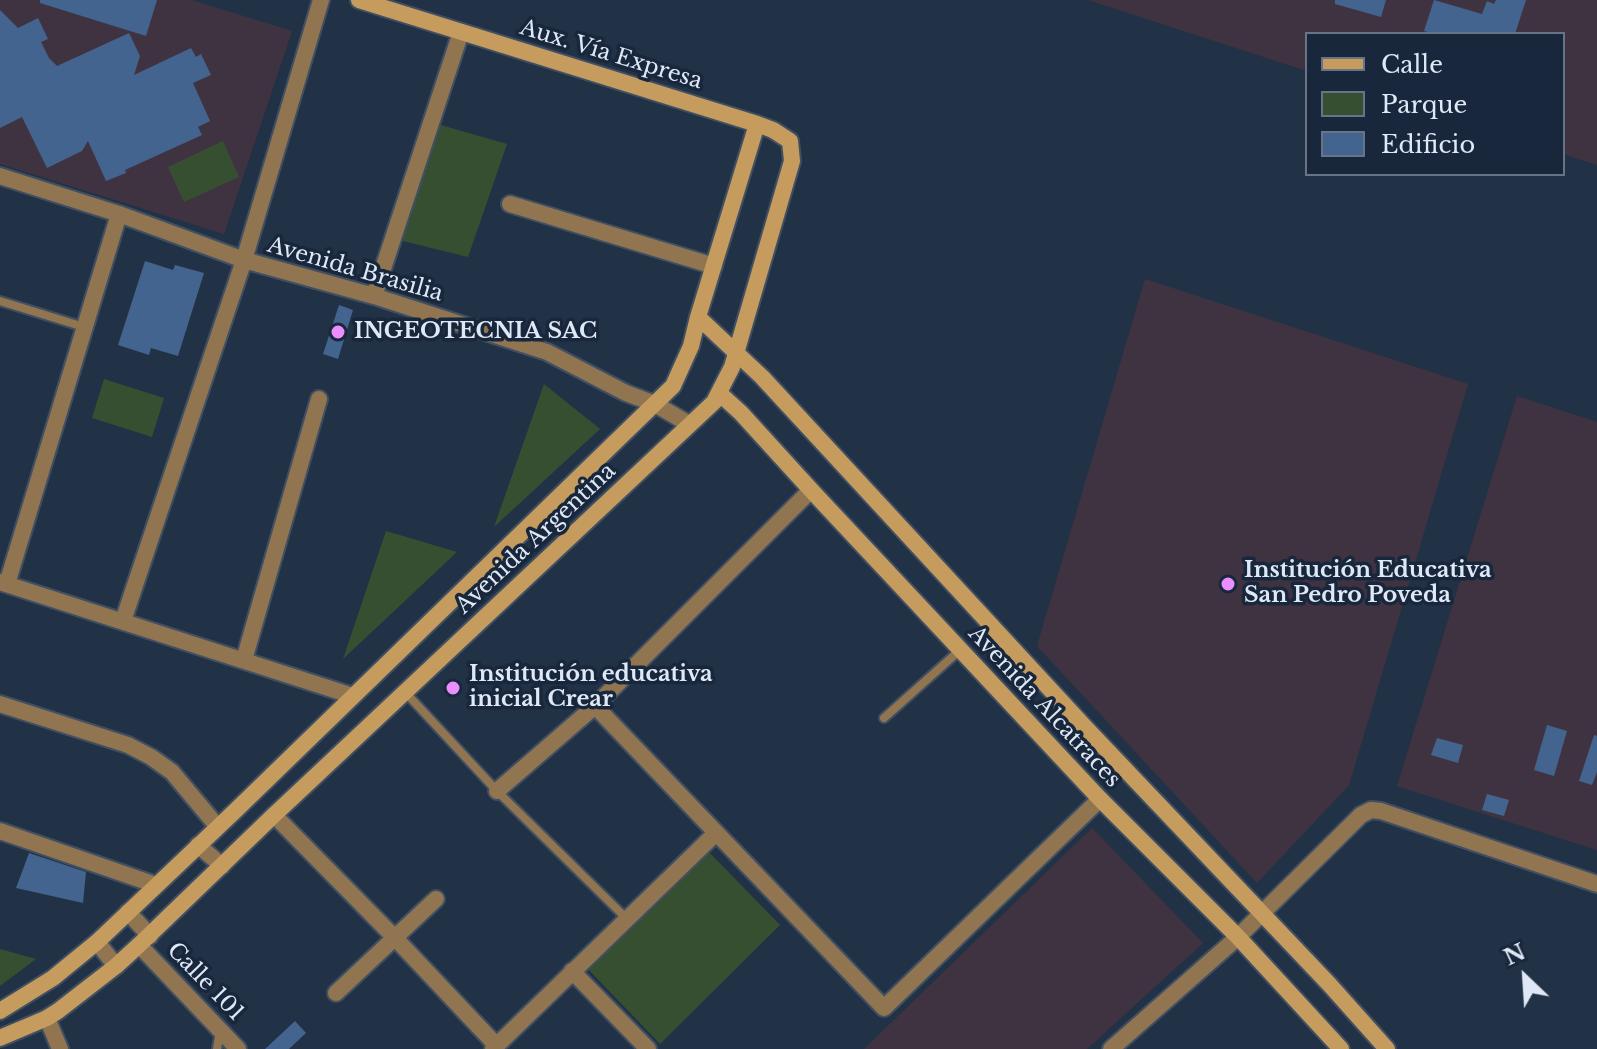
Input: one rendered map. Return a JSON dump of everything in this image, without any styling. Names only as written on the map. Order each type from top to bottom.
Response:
[{"type":"main road","name":"Aux. Vía Expresa","points":[[359,0],[757,124]]},
{"type":"main road","points":[[757,124],[698,317],[762,377],[1387,1049]]},
{"type":"main road","name":"Avenida Argentina","points":[[0,1038],[47,1018],[116,966],[714,402],[732,367],[792,161],[790,141],[757,124]]},
{"type":"main road","name":"Avenida Argentina","points":[[0,1011],[53,978],[97,942],[655,404],[673,386],[691,346],[698,317]]},
{"type":"main road","name":"Avenida Alcatraces","points":[[719,393],[1100,799],[1238,937],[1341,1049]]},
{"type":"street","points":[[123,621],[244,260],[321,0]]},
{"type":"street","points":[[374,296],[461,32]]},
{"type":"street","name":"Avenida Brasilia","points":[[0,176],[119,214],[244,260],[374,296],[547,352],[626,393],[655,404],[689,424]]},
{"type":"street","points":[[510,204],[714,266]]},
{"type":"street","points":[[119,214],[3,583],[353,696]]},
{"type":"street","points":[[244,660],[319,399]]},
{"type":"street","points":[[497,791],[595,706],[811,490]]},
{"type":"street","points":[[0,704],[128,745],[151,757],[172,772],[217,826]]},
{"type":"street","points":[[595,706],[884,1008],[1100,799]]},
{"type":"street","points":[[1111,1049],[1238,937],[1361,815],[1371,810],[1597,884]]},
{"type":"street","points":[[274,815],[396,939],[495,1048],[716,833]]},
{"type":"street","points":[[0,831],[156,885]]},
{"type":"street","points":[[198,845],[222,866]]},
{"type":"street","points":[[336,993],[436,899]]},
{"type":"street","name":"Calle 101","points":[[128,912],[145,940],[238,1049]]},
{"type":"street","points":[[97,942],[116,966]]},
{"type":"street","points":[[572,971],[648,1049]]},
{"type":"street","points":[[47,1018],[60,1049]]},
{"type":"lane","points":[[0,301],[84,327]]},
{"type":"lane","points":[[884,718],[960,650]]},
{"type":"lane","points":[[406,693],[497,791],[627,919]]},
{"type":"lane","points":[[217,1049],[221,1030]]},
{"type":"shaded area","points":[[0,0],[192,0],[292,31],[224,234],[0,164]]},
{"type":"shaded area","points":[[1088,0],[1597,0],[1597,165],[1565,155],[1565,32],[1305,32],[1305,70]]},
{"type":"shaded area","points":[[1145,279],[1468,384],[1349,785],[1257,883],[1037,646]]},
{"type":"shaded area","points":[[1517,396],[1597,422],[1597,850],[1397,786]]},
{"type":"shaded area","points":[[1092,828],[1203,943],[1087,1049],[864,1049]]},
{"type":"green space","points":[[434,123],[507,144],[468,257],[395,239]]},
{"type":"green space","points":[[223,141],[239,177],[184,202],[168,167]]},
{"type":"green space","points":[[104,379],[164,398],[152,437],[92,418]]},
{"type":"green space","points":[[544,384],[600,429],[494,527]]},
{"type":"green space","points":[[386,531],[457,552],[343,659]]},
{"type":"green space","points":[[705,848],[780,925],[660,1044],[586,967]]},
{"type":"green space","points":[[0,949],[36,959],[0,986]]},
{"type":"building","points":[[40,0],[157,0],[146,36],[40,3]]},
{"type":"building","points":[[1335,0],[1386,0],[1381,17],[1335,4]]},
{"type":"building","points":[[1434,0],[1482,14],[1487,1],[1494,4],[1496,0],[1526,0],[1516,32],[1424,31]]},
{"type":"building","points":[[0,10],[18,28],[38,18],[48,39],[41,42],[57,66],[129,33],[140,56],[134,75],[191,48],[196,57],[201,54],[211,75],[193,83],[210,121],[198,127],[202,135],[106,181],[88,141],[82,151],[47,168],[22,117],[0,128]]},
{"type":"building","points":[[145,261],[173,270],[175,265],[204,273],[178,356],[151,348],[149,355],[118,345]]},
{"type":"building","name":"INGEOTECNIA SAC","points":[[339,305],[353,310],[338,359],[323,354]]},
{"type":"building","points":[[1547,725],[1567,731],[1554,776],[1534,770]]},
{"type":"building","points":[[1594,735],[1597,736],[1597,772],[1592,785],[1579,781]]},
{"type":"building","points":[[1437,738],[1463,745],[1458,763],[1431,755]]},
{"type":"building","points":[[1487,794],[1509,800],[1504,816],[1482,810]]},
{"type":"building","points":[[29,853],[86,872],[83,903],[16,888]]},
{"type":"building","points":[[295,1021],[306,1033],[289,1049],[265,1049]]},
{"type":"place","name":"INGEOTECNIA SAC","points":[[338,332]]},
{"type":"place","name":"Institución Educativa San Pedro Poveda","points":[[1228,584]]},
{"type":"place","name":"Institución educativa inicial Crear","points":[[453,688]]}]
